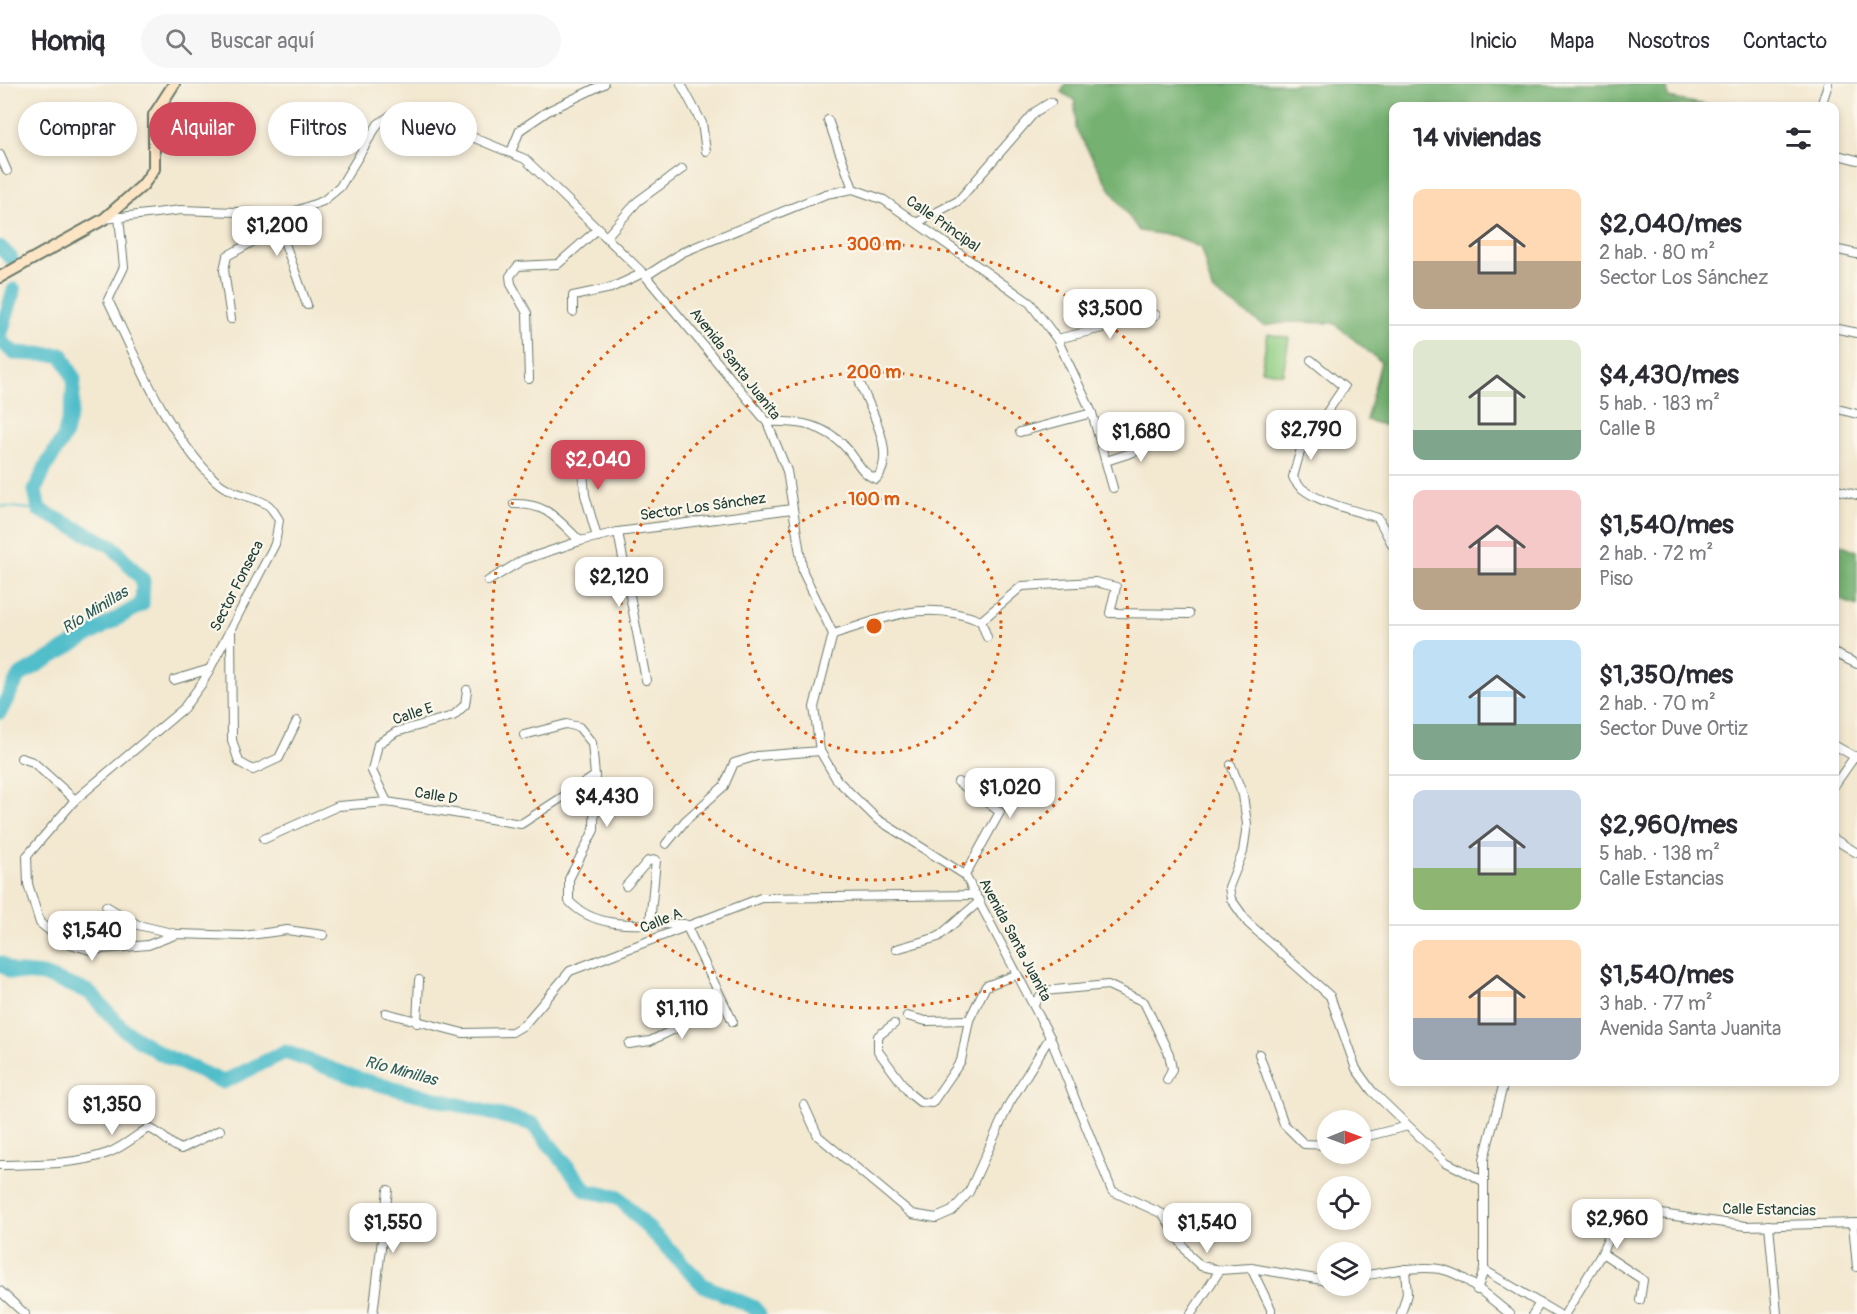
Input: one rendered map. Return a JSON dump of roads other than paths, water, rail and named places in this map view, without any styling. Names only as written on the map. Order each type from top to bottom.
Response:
[{"type":"street","points":[[0,277],[104,219],[143,185],[154,169],[154,115],[174,84]]},
{"type":"street","points":[[512,152],[520,130],[548,111],[604,84]]},
{"type":"street","points":[[681,84],[702,123],[706,151]]},
{"type":"street","points":[[1822,102],[1828,84]]},
{"type":"street","points":[[918,222],[958,201],[1035,112],[1052,102]]},
{"type":"street","name":"Avenida Santa Juanita","points":[[104,219],[181,210],[288,214],[323,201],[340,187],[378,124],[394,113],[419,115],[525,159],[645,274],[767,422],[787,471],[803,572],[833,634],[814,707],[820,751],[837,780],[877,819],[965,875],[1050,1037],[1112,1191],[1163,1214],[1189,1255],[1201,1266],[1220,1270],[1251,1269],[1317,1279]]},
{"type":"street","points":[[573,312],[573,296],[611,288],[645,274],[683,252],[826,194],[853,189],[828,120]]},
{"type":"street","points":[[0,155],[8,171]]},
{"type":"street","points":[[1839,155],[1857,160]]},
{"type":"street","points":[[607,236],[639,201],[682,169]]},
{"type":"street","name":"Calle Principal","points":[[853,189],[884,200],[1030,303],[1057,339],[1092,413],[1113,488]]},
{"type":"street","points":[[231,319],[224,270],[227,256],[279,227],[288,214]]},
{"type":"street","name":"Sector Fonseca","points":[[119,218],[124,267],[108,300],[147,382],[180,438],[215,480],[234,494],[269,506],[279,520],[275,544],[210,669],[183,709],[75,800],[27,856],[28,884],[40,924],[64,942],[90,950],[148,945],[177,934]]},
{"type":"street","points":[[279,227],[307,305]]},
{"type":"street","points":[[529,379],[527,314],[511,284],[510,276],[518,266],[558,264],[599,228]]},
{"type":"street","points":[[1839,250],[1857,254]]},
{"type":"street","points":[[1057,339],[1156,315]]},
{"type":"street","points":[[1839,329],[1857,333]]},
{"type":"street","points":[[1311,360],[1344,387],[1300,452],[1293,477],[1297,487],[1316,497],[1378,518],[1389,539]]},
{"type":"street","points":[[767,422],[797,421],[826,430],[848,449],[865,475],[876,479],[883,471],[885,450],[860,382]]},
{"type":"street","points":[[1839,409],[1857,414]]},
{"type":"street","points":[[1020,432],[1092,413]]},
{"type":"street","points":[[1106,461],[1168,441]]},
{"type":"street","points":[[581,449],[585,495],[597,537]]},
{"type":"street","points":[[1839,490],[1857,495]]},
{"type":"street","points":[[514,504],[530,504],[545,508],[580,541]]},
{"type":"street","name":"Sector Los Sánchez","points":[[488,581],[523,560],[580,541],[618,532],[792,509]]},
{"type":"street","points":[[618,532],[646,680]]},
{"type":"street","points":[[981,621],[1022,586],[1095,582],[1116,587],[1110,613],[1189,614]]},
{"type":"street","points":[[833,634],[918,609],[964,614],[981,621],[987,637]]},
{"type":"street","points":[[231,629],[232,740],[239,762],[253,770],[279,758],[297,721]]},
{"type":"street","points":[[1839,655],[1857,664]]},
{"type":"street","points":[[174,680],[210,669]]},
{"type":"street","name":"Calle E","points":[[387,802],[372,771],[378,744],[396,732],[453,716],[465,705],[467,690]]},
{"type":"street","points":[[524,735],[566,724],[579,727],[592,743],[596,776],[594,830],[569,879],[569,901],[581,914],[601,922],[687,925],[732,1023]]},
{"type":"street","points":[[1839,748],[1856,757],[1839,779]]},
{"type":"street","points":[[666,844],[685,822],[724,786],[734,763],[757,756],[820,751]]},
{"type":"street","points":[[21,758],[33,762],[75,800]]},
{"type":"street","points":[[1231,765],[1243,795],[1247,824],[1243,852],[1229,887],[1231,899],[1248,923],[1330,996],[1356,1069],[1372,1091],[1446,1162],[1483,1181]]},
{"type":"street","name":"Calle D","points":[[264,839],[338,806],[387,802],[521,824],[596,776]]},
{"type":"street","points":[[958,782],[1000,812],[965,875]]},
{"type":"street","points":[[1839,842],[1857,854]]},
{"type":"street","points":[[626,886],[648,861],[656,860],[650,923]]},
{"type":"street","name":"Calle A","points":[[386,1013],[417,1023],[463,1033],[512,1032],[524,1025],[570,971],[761,898],[978,898]]},
{"type":"street","points":[[896,949],[938,937],[978,898]]},
{"type":"street","points":[[106,906],[138,925],[177,934],[243,936],[287,930],[323,935]]},
{"type":"street","points":[[894,1024],[878,1036],[879,1051],[910,1094],[920,1102],[932,1103],[961,1061],[969,1020],[986,986],[1016,975]]},
{"type":"street","points":[[417,1023],[419,981]]},
{"type":"street","points":[[1034,1004],[1044,991],[1108,985],[1144,1002],[1169,1054],[1172,1069],[1167,1080]]},
{"type":"street","points":[[629,1044],[651,1041],[677,1028],[690,1017],[723,1004]]},
{"type":"street","points":[[907,1016],[926,1021],[969,1020]]},
{"type":"street","points":[[804,1105],[818,1136],[912,1214],[936,1218],[952,1211],[969,1192],[1009,1104],[1050,1037]]},
{"type":"street","points":[[1259,1054],[1284,1124],[1304,1144],[1317,1145]]},
{"type":"street","points":[[1477,1290],[1484,1270],[1484,1159],[1503,1086]]},
{"type":"street","points":[[1371,1135],[1407,1126]]},
{"type":"street","points":[[0,1165],[27,1165],[91,1157],[110,1152],[148,1128],[160,1132],[170,1145],[182,1149],[220,1130]]},
{"type":"street","points":[[373,1314],[388,1190]]},
{"type":"street","name":"Calle Estancias","points":[[1602,1253],[1618,1214],[1624,1209],[1737,1226],[1855,1223]]},
{"type":"street","points":[[1855,1223],[1857,1267]]},
{"type":"street","points":[[1769,1225],[1777,1314]]},
{"type":"street","points":[[1565,1314],[1602,1253],[1643,1280],[1640,1300]]},
{"type":"street","points":[[1251,1269],[1271,1309],[1271,1314]]},
{"type":"street","points":[[1401,1314],[1407,1294],[1405,1269]]},
{"type":"street","points":[[1371,1274],[1405,1269],[1444,1270],[1510,1314]]},
{"type":"street","points":[[1191,1314],[1220,1270]]},
{"type":"street","points":[[1484,1270],[1558,1314]]},
{"type":"street","points":[[0,1291],[25,1314]]},
{"type":"street","points":[[1533,1314],[1540,1303]]},
{"type":"waterway","name":"Río Minillas","points":[[0,247],[11,258]]},
{"type":"waterway","name":"Río Minillas","points":[[0,336],[14,290]]},
{"type":"waterway","name":"Río Minillas","points":[[0,340],[14,353],[62,355],[74,379],[72,407],[64,437],[46,466],[35,490],[39,510],[112,546],[143,580],[142,604],[19,676],[0,712]]},
{"type":"waterway","points":[[0,506],[39,510]]},
{"type":"waterway","name":"Río Minillas","points":[[0,963],[12,972],[43,975],[89,992],[123,1029],[159,1053],[223,1082],[285,1052],[359,1079],[533,1124],[587,1191],[618,1197],[703,1285],[753,1307],[759,1314]]}]
